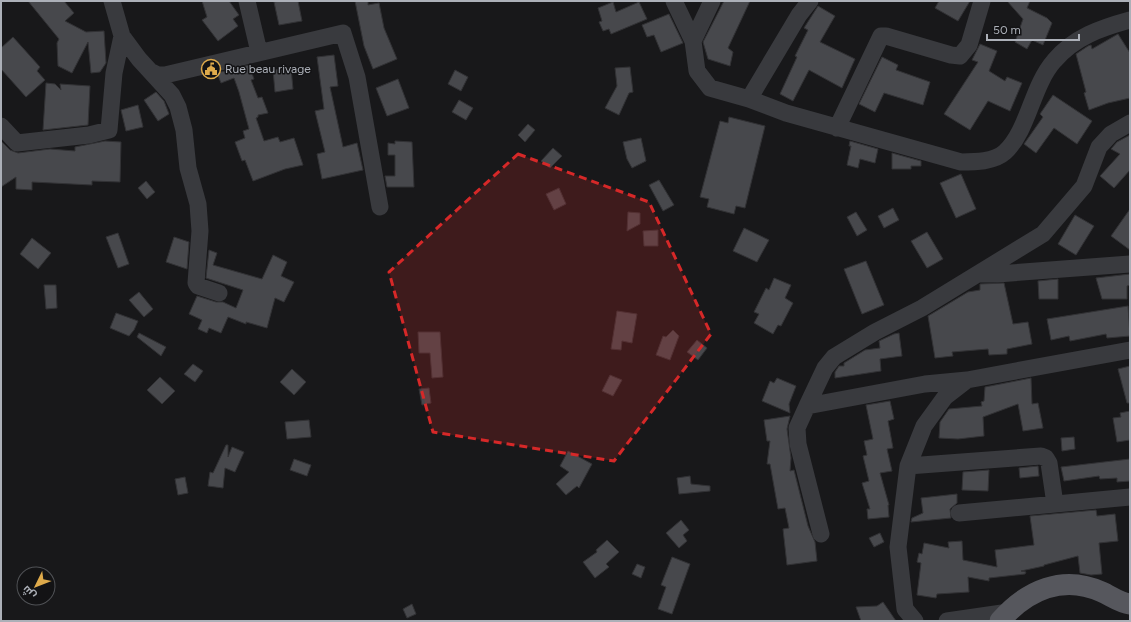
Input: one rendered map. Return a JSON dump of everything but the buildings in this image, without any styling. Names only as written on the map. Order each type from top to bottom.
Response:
[{"type":"main road","points":[[1004,616],[1030,594],[1054,586],[1076,583],[1102,591],[1125,604],[1130,604]]},
{"type":"street","points":[[112,1],[122,36],[150,71],[172,95],[178,107],[184,130],[188,168],[198,204],[200,231],[196,283],[198,286],[220,293]]},
{"type":"street","points":[[247,1],[259,52]]},
{"type":"street","points":[[674,1],[693,40],[697,71],[710,88],[749,99],[786,113],[961,162],[976,162],[991,159],[1004,153],[1017,136],[1035,93],[1053,61],[1093,31],[1130,20]]},
{"type":"street","points":[[693,40],[712,1]]},
{"type":"street","points":[[749,99],[799,15],[810,1]]},
{"type":"street","points":[[837,128],[877,40],[881,36],[886,36],[950,55],[960,56],[970,45],[982,1]]},
{"type":"street","points":[[150,71],[158,75],[165,75],[343,33],[357,77],[380,207]]},
{"type":"street","points":[[1,126],[17,143],[89,135],[109,130],[114,73],[122,36]]},
{"type":"street","points":[[821,534],[798,444],[797,428],[825,368],[834,357],[875,332],[922,308],[1043,234],[1084,186],[1099,147],[1111,134],[1130,123]]},
{"type":"street","points":[[979,274],[1130,264]]},
{"type":"street","points":[[807,406],[925,384],[967,380],[1130,350]]},
{"type":"street","points":[[915,621],[905,608],[898,547],[908,466],[924,426],[945,397],[967,380]]},
{"type":"street","points":[[908,466],[1041,456],[1046,458],[1049,463],[1054,504]]},
{"type":"street","points":[[959,513],[1130,497]]},
{"type":"street","points":[[947,621],[1004,616]]},
{"type":"highlighted area","points":[[518,154],[649,202],[711,334],[614,461],[433,432],[389,272]]},
{"type":"place","name":"Rue beau rivage","points":[[211,69]]}]
